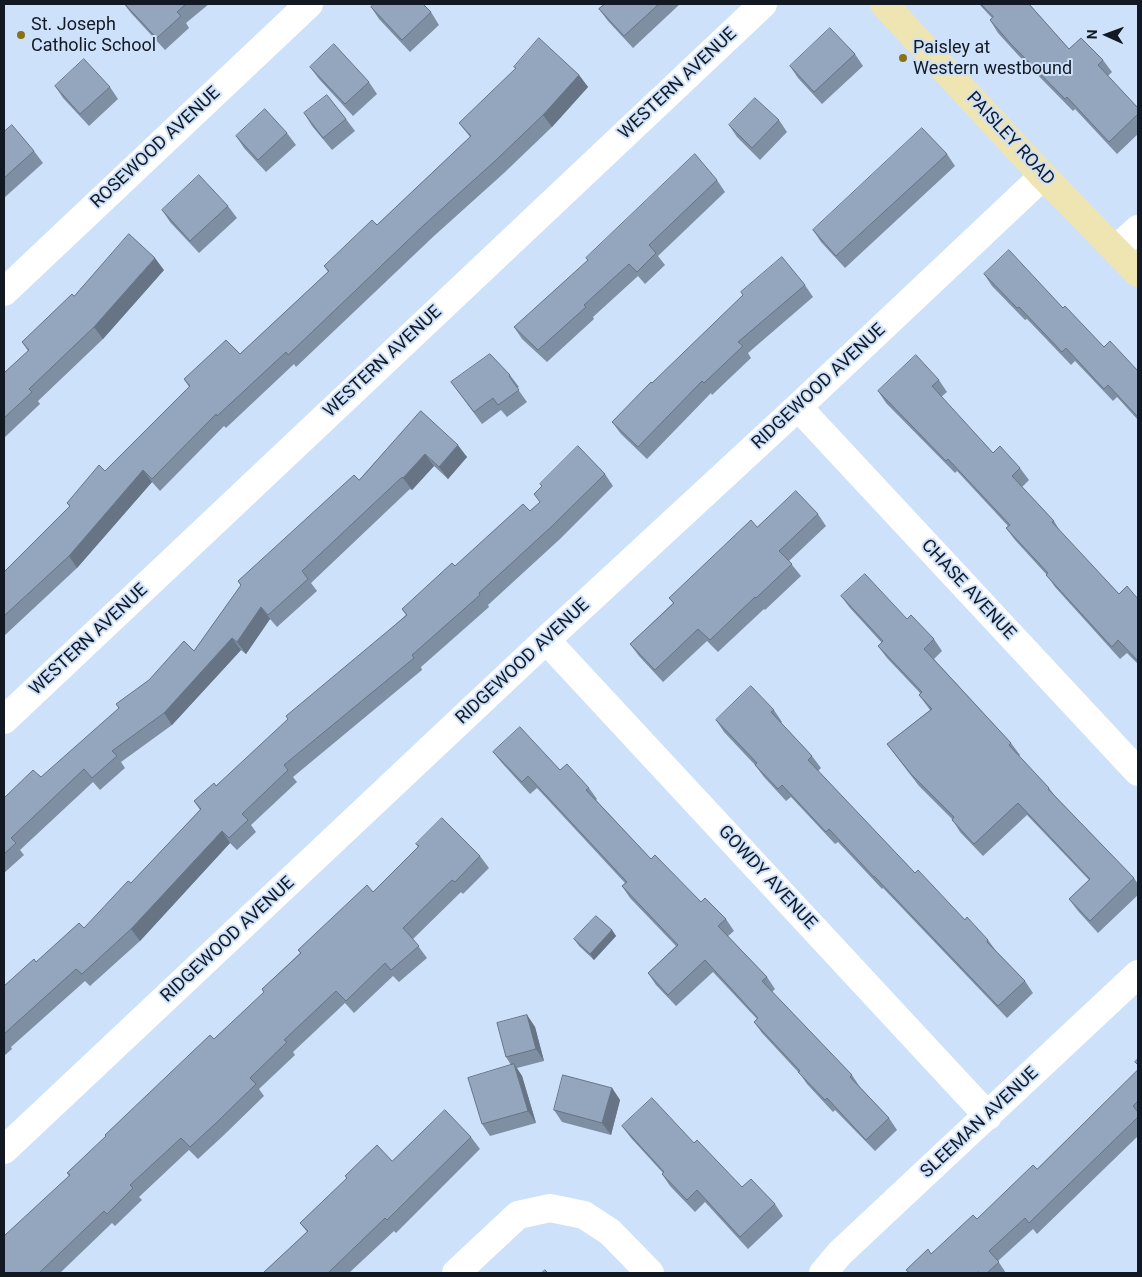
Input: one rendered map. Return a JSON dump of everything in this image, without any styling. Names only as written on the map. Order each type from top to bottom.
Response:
[{"type":"main road","name":"PAISLEY ROAD","points":[[884,4],[1044,176],[1138,273]]},
{"type":"street","name":"ROSEWOOD AVENUE","points":[[4,292],[309,4]]},
{"type":"street","name":"WESTERN AVENUE","points":[[4,720],[763,4]]},
{"type":"street","name":"RIDGEWOOD AVENUE","points":[[4,1150],[546,640],[1044,176]]},
{"type":"street","points":[[1116,249],[1138,229]]},
{"type":"street","name":"CHASE AVENUE","points":[[798,407],[1138,772]]},
{"type":"street","name":"GOWDY AVENUE","points":[[546,640],[988,1116]]},
{"type":"street","name":"SLEEMAN AVENUE","points":[[823,1273],[840,1253],[1138,974]]},
{"type":"street","points":[[456,1273],[518,1215],[550,1208],[584,1215],[610,1232],[650,1273]]},
{"type":"building","points":[[125,4],[186,4],[177,12],[181,16],[157,38]]},
{"type":"building","points":[[374,4],[423,4],[431,12],[402,40],[371,7]]},
{"type":"building","points":[[605,4],[659,4],[624,36],[599,9]]},
{"type":"building","points":[[981,4],[1029,4],[1069,49],[1081,38],[1103,60],[1098,65],[1138,108],[1138,114],[1109,142],[1067,97],[1065,99],[1010,43],[990,20],[993,17]]},
{"type":"building","points":[[830,28],[855,54],[814,92],[790,66]]},
{"type":"building","points":[[539,38],[579,75],[543,115],[288,355],[286,352],[217,416],[216,414],[152,479],[143,470],[69,556],[4,616],[4,572],[70,506],[67,503],[99,465],[105,471],[190,386],[184,379],[226,340],[240,354],[329,271],[324,266],[372,220],[377,225],[471,136],[459,123],[516,68],[514,67]]},
{"type":"building","points":[[334,44],[369,82],[345,104],[310,67]]},
{"type":"building","points":[[84,59],[110,87],[80,114],[55,86]]},
{"type":"building","points":[[327,95],[346,119],[323,138],[304,113]]},
{"type":"building","points":[[755,98],[779,120],[752,148],[729,125]]},
{"type":"building","points":[[265,109],[287,133],[258,160],[236,136]]},
{"type":"building","points":[[12,125],[34,151],[4,178],[4,132]]},
{"type":"building","points":[[922,128],[947,154],[836,256],[813,230]]},
{"type":"building","points":[[695,154],[717,180],[649,245],[656,253],[637,272],[629,264],[584,305],[586,307],[538,350],[514,327],[588,260],[586,258]]},
{"type":"building","points":[[199,175],[228,206],[190,241],[162,210]]},
{"type":"building","points":[[129,234],[155,258],[94,327],[29,389],[32,392],[4,418],[4,373],[29,350],[22,342],[72,294],[74,296]]},
{"type":"building","points":[[1009,250],[1063,308],[1065,306],[1104,347],[1110,341],[1138,371],[1138,417],[1108,385],[1104,389],[1066,348],[1062,352],[984,274]]},
{"type":"building","points":[[782,257],[805,285],[738,342],[743,346],[704,383],[702,381],[638,447],[612,422],[651,382],[743,295],[741,292]]},
{"type":"building","points":[[490,354],[510,375],[519,390],[498,405],[493,398],[474,412],[451,382]]},
{"type":"building","points":[[916,355],[939,380],[932,386],[993,453],[1000,446],[1020,468],[1012,476],[1054,521],[1052,522],[1119,594],[1127,586],[1138,599],[1138,661],[1118,640],[1112,647],[1006,528],[1010,525],[948,459],[946,461],[878,391]]},
{"type":"building","points":[[421,411],[458,445],[439,467],[425,454],[403,478],[302,571],[308,579],[268,615],[261,607],[237,642],[232,638],[164,713],[112,751],[117,756],[92,778],[84,769],[11,838],[16,843],[4,854],[4,798],[33,770],[41,777],[119,708],[116,704],[149,680],[184,641],[194,651],[241,585],[238,581],[354,475],[359,480]]},
{"type":"building","points":[[578,446],[605,474],[479,593],[480,595],[412,655],[414,658],[284,765],[288,770],[242,814],[248,820],[229,838],[222,831],[131,929],[82,974],[76,969],[4,1034],[4,986],[34,959],[36,962],[79,923],[84,928],[128,881],[131,883],[201,809],[194,801],[214,783],[216,786],[288,719],[286,716],[407,615],[402,609],[452,563],[455,566],[523,504],[530,511],[540,502],[534,494],[542,486],[540,484]]},
{"type":"building","points":[[796,491],[818,514],[779,551],[792,564],[710,640],[698,629],[655,670],[630,644],[674,603],[669,598],[751,520],[757,527]]},
{"type":"building","points":[[865,574],[907,619],[911,615],[934,639],[924,649],[1011,743],[1009,745],[1048,789],[1134,878],[1090,921],[1069,899],[1090,879],[1018,803],[974,844],[952,820],[954,817],[911,774],[887,744],[932,709],[919,695],[922,692],[878,646],[883,641],[841,596]]},
{"type":"building","points":[[751,686],[774,710],[771,712],[812,756],[808,760],[915,873],[918,870],[965,920],[967,917],[988,940],[987,942],[1025,981],[998,1006],[829,829],[826,832],[782,785],[778,789],[755,765],[757,763],[716,720]]},
{"type":"building","points":[[520,727],[560,770],[567,764],[589,788],[586,790],[651,859],[655,855],[701,902],[705,898],[726,919],[718,926],[767,977],[762,981],[852,1075],[850,1077],[889,1118],[866,1140],[827,1098],[825,1100],[798,1072],[800,1071],[754,1022],[758,1018],[705,960],[668,995],[648,973],[678,945],[622,886],[627,882],[528,776],[522,782],[493,752]]},
{"type":"building","points":[[442,818],[480,856],[455,882],[452,880],[403,928],[419,946],[391,970],[385,963],[346,1001],[336,991],[284,1040],[287,1042],[250,1078],[256,1084],[216,1123],[190,1147],[181,1138],[130,1185],[133,1188],[107,1214],[104,1211],[39,1273],[4,1273],[4,1236],[70,1175],[67,1173],[210,1035],[214,1039],[264,992],[262,989],[301,953],[298,950],[367,885],[373,892],[419,846],[416,844]]},
{"type":"building","points":[[596,916],[612,930],[590,954],[574,939]]},
{"type":"building","points":[[527,1015],[536,1049],[506,1057],[497,1023]]},
{"type":"building","points":[[514,1064],[528,1111],[482,1124],[468,1078]]},
{"type":"building","points":[[1138,1070],[1138,1101],[1133,1106],[1138,1112],[1138,1117],[1029,1223],[1025,1218],[989,1251],[999,1262],[987,1273],[910,1273],[906,1270],[928,1249],[931,1254],[973,1215],[977,1219],[1033,1165],[1037,1169]]},
{"type":"building","points":[[563,1075],[612,1088],[602,1123],[554,1110]]},
{"type":"building","points":[[652,1098],[694,1143],[697,1140],[742,1187],[751,1179],[775,1204],[740,1237],[697,1190],[687,1200],[662,1174],[664,1172],[622,1126]]},
{"type":"building","points":[[445,1110],[471,1137],[387,1220],[385,1218],[328,1273],[263,1273],[308,1231],[300,1223],[347,1178],[345,1176],[377,1145],[392,1161]]},
{"type":"place","name":"St. Joseph Catholic School","points":[[21,35]]},
{"type":"place","name":"Paisley at Western westbound","points":[[903,58]]}]
